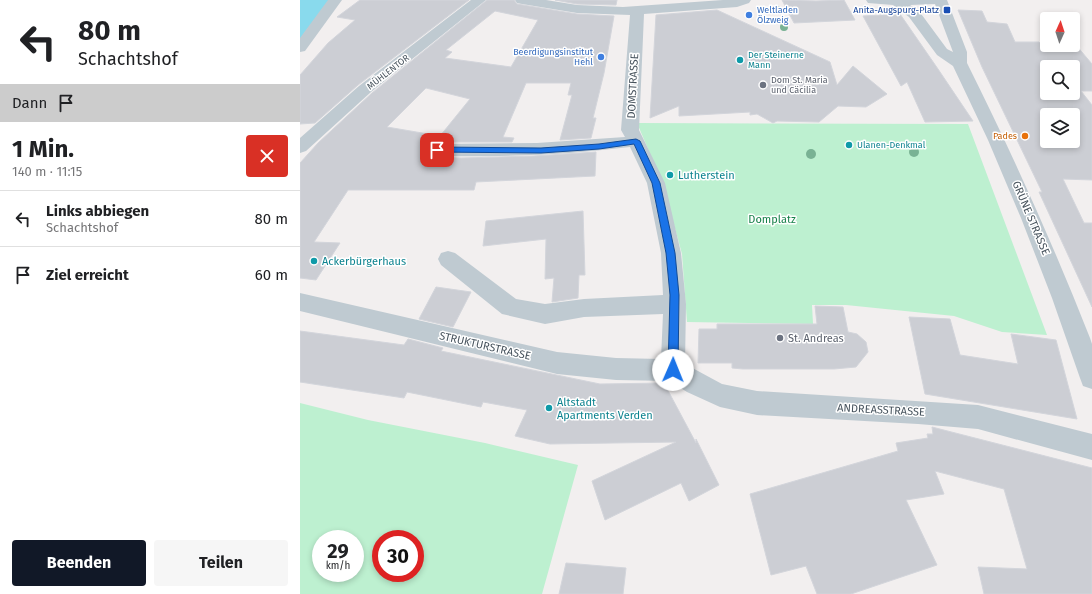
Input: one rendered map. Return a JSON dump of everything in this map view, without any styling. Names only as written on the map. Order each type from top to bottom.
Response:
[{"type":"street","points":[[300,48],[335,0]]},
{"type":"street","name":"MÜHLENTOR","points":[[300,147],[365,89],[479,0]]},
{"type":"street","points":[[522,0],[577,9],[637,11],[737,3],[744,0]]},
{"type":"street","points":[[873,0],[896,2],[938,0],[960,52],[959,63],[942,52],[914,14],[896,2]]},
{"type":"street","name":"DOMSTRASSE","points":[[637,11],[630,130],[656,183],[671,253],[675,304],[673,370]]},
{"type":"street","name":"GRÜNE STRASSE","points":[[959,63],[1015,180],[1076,331],[1092,378]]},
{"type":"street","points":[[437,150],[541,151],[636,141]]},
{"type":"street","points":[[448,259],[510,307],[545,314],[584,308],[675,304]]},
{"type":"street","name":"STRUKTURSTRASSE","points":[[300,302],[558,363],[616,369],[673,370]]},
{"type":"street","name":"ANDREASSTRASSE","points":[[673,370],[696,384],[720,395],[757,403],[978,417],[1092,447]]},
{"type":"green space","name":"Domplatz","points":[[637,123],[968,124],[1047,335],[1002,332],[954,316],[846,305],[812,305],[813,324],[687,322],[682,254],[663,184]]},
{"type":"green space","points":[[300,403],[368,420],[485,443],[578,465],[542,594],[300,594]]},
{"type":"water","points":[[300,0],[329,0],[300,39]]},
{"type":"building","points":[[360,0],[469,0],[358,85],[315,123],[300,124],[300,75],[328,43],[355,20],[337,17]]},
{"type":"building","points":[[487,0],[514,0],[517,4],[577,14],[614,16],[604,73],[593,118],[596,118],[591,138],[560,140],[572,95],[568,95],[571,83],[526,83],[503,137],[514,138],[512,142],[437,142],[430,145],[427,151],[431,155],[437,157],[461,158],[534,156],[596,152],[595,176],[476,182],[474,190],[348,190],[314,242],[340,243],[316,280],[300,278],[300,163],[318,143],[372,93]],"holes":[[[495,11],[538,20],[511,67],[445,58],[452,52],[446,50]],[[426,88],[470,99],[440,136],[387,127]]]},
{"type":"building","points":[[555,0],[617,0],[616,5],[577,4]]},
{"type":"building","points":[[782,0],[844,0],[855,20],[794,23]]},
{"type":"building","points":[[717,10],[830,62],[837,85],[853,66],[887,94],[866,107],[838,106],[819,122],[777,121],[773,123],[757,114],[750,115],[750,112],[679,116],[679,106],[650,118],[656,15]]},
{"type":"building","points":[[958,10],[982,11],[987,22],[1007,24],[1015,42],[1039,42],[1040,52],[1080,52],[1080,50],[1092,64],[1092,91],[1081,91],[1092,105],[1092,180],[1063,179],[1084,223],[1092,223],[1092,307],[1039,192],[1042,192],[982,67]]},
{"type":"building","points":[[900,14],[973,121],[925,122],[907,82],[901,86],[863,16]]},
{"type":"building","points":[[583,211],[585,275],[579,275],[578,298],[552,302],[554,278],[545,279],[546,239],[483,246],[486,221]]},
{"type":"building","points":[[436,287],[471,292],[453,327],[419,319]]},
{"type":"building","name":"St. Andreas","points":[[815,306],[843,307],[848,332],[857,334],[866,342],[868,352],[856,367],[834,369],[743,369],[732,368],[732,363],[698,363],[699,329],[717,329],[717,324],[817,324]]},
{"type":"building","points":[[909,317],[950,319],[960,355],[1018,364],[1011,334],[1056,340],[1077,419],[925,394]]},
{"type":"building","points":[[300,331],[404,345],[408,339],[443,348],[441,351],[600,384],[664,383],[696,443],[696,439],[719,485],[689,501],[681,483],[605,520],[592,481],[676,442],[550,444],[515,436],[527,410],[483,402],[481,407],[407,392],[404,398],[300,382]]},
{"type":"building","points":[[932,427],[1092,468],[1092,594],[984,594],[978,567],[1027,569],[1004,489],[935,471],[944,494],[906,500],[937,565],[851,594],[817,594],[806,566],[771,575],[750,494],[898,451],[896,443],[928,438],[927,434],[933,434]]},
{"type":"building","points":[[566,563],[626,568],[623,594],[559,594]]},
{"type":"place","name":"Anita-Augspurg-Platz","points":[[947,10]]},
{"type":"place","name":"Weltladen Ölzweig","points":[[749,15]]},
{"type":"place","name":"Beerdigungsinstitut Hehl","points":[[601,57]]},
{"type":"place","name":"Der Steinerne Mann","points":[[740,60]]},
{"type":"place","name":"Dom St. Maria und Cäcilia","points":[[763,85]]},
{"type":"place","name":"Pades","points":[[1025,136]]},
{"type":"place","name":"Ulanen-Denkmal","points":[[849,145]]},
{"type":"place","name":"Lutherstein","points":[[670,175]]},
{"type":"place","name":"Ackerbürgerhaus","points":[[314,261]]},
{"type":"place","name":"St. Andreas","points":[[780,338]]},
{"type":"place","name":"Altstadt Apartments Verden","points":[[549,408]]},
{"type":"route","points":[[437,150],[541,151],[636,141],[656,183],[671,253],[675,295],[673,370]]}]
